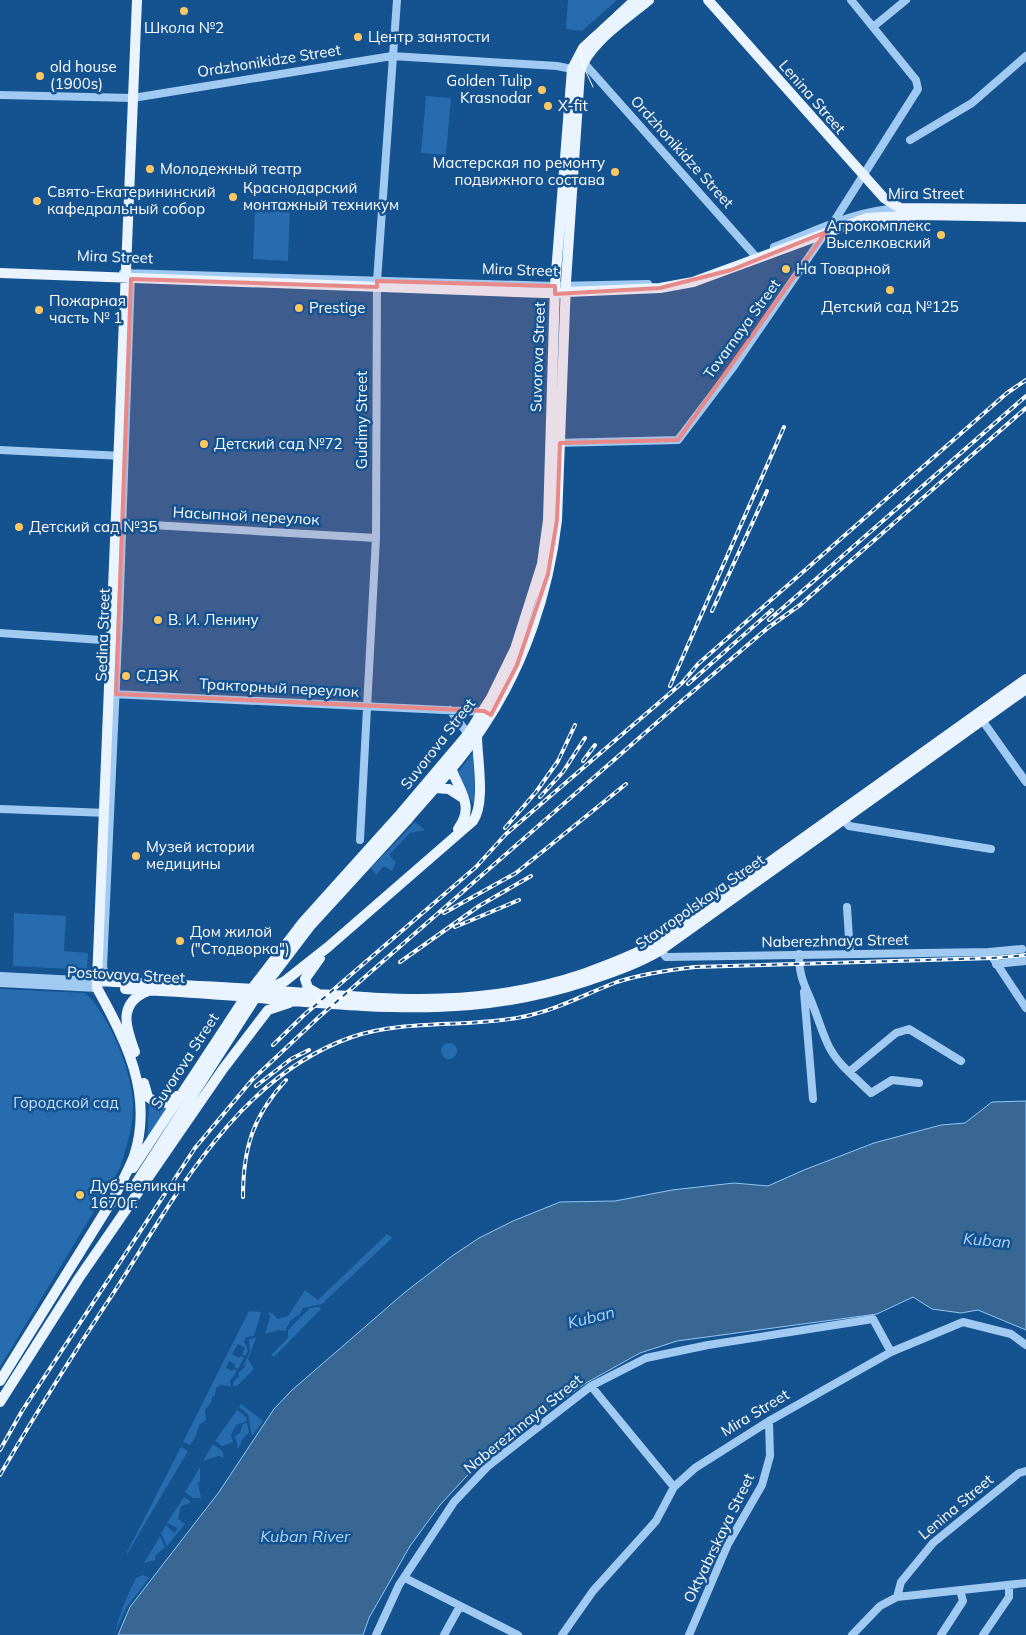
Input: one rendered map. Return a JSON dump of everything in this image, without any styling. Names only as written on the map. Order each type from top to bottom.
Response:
[{"type":"main road","points":[[133,98],[137,0]]},
{"type":"main road","name":"Suvorova Street","points":[[0,1402],[79,1278],[248,992],[290,938],[405,816],[450,765],[487,713],[515,649],[542,564],[548,520],[555,443],[560,290],[572,69],[583,48],[636,0]]},
{"type":"main road","name":"Suvorova Street","points":[[560,290],[580,72],[584,62],[596,46],[649,0]]},
{"type":"main road","name":"Lenina Street","points":[[708,0],[863,177],[884,198],[900,208]]},
{"type":"main road","name":"Sedina Street","points":[[97,984],[112,694],[133,98]]},
{"type":"main road","name":"Mira Street","points":[[900,208],[1026,209]]},
{"type":"main road","name":"Mira Street","points":[[0,273],[560,290],[660,288],[693,282],[858,220],[880,216],[1026,217]]},
{"type":"main road","name":"Stavropolskaya Street","points":[[251,997],[415,1008],[503,1002],[546,994],[640,961],[1026,679]]},
{"type":"main road","name":"Stavropolskaya Street","points":[[841,816],[1026,689]]},
{"type":"main road","points":[[268,990],[328,947],[473,821],[479,808],[473,735]]},
{"type":"main road","points":[[449,842],[461,826],[468,811],[450,765]]},
{"type":"main road","name":"Suvorova Street","points":[[405,816],[435,788],[450,765]]},
{"type":"main road","points":[[435,788],[449,789],[464,798]]},
{"type":"main road","points":[[468,811],[472,812],[479,808]]},
{"type":"main road","name":"Stavropolskaya Street","points":[[230,987],[325,995],[428,1000],[512,993],[543,986],[604,967],[658,946]]},
{"type":"main road","points":[[325,995],[309,990],[305,979],[328,947]]},
{"type":"main road","name":"Postovaya Street","points":[[97,984],[126,983],[230,987]]},
{"type":"main road","points":[[97,984],[132,1060],[140,1086],[140,1123],[135,1148],[110,1204]]},
{"type":"main road","name":"Postovaya Street","points":[[97,984],[148,991],[251,997]]},
{"type":"main road","points":[[148,991],[134,998],[126,1019],[146,1092],[151,1100],[166,1104],[185,1089]]},
{"type":"main road","name":"Suvorova Street","points":[[79,1278],[262,1016],[274,1007],[305,1002]]},
{"type":"main road","name":"Suvorova Street","points":[[0,1381],[110,1204],[185,1089],[195,1081]]},
{"type":"street","name":"Gudimy Street","points":[[360,840],[376,538],[377,284],[397,0]]},
{"type":"street","points":[[851,0],[873,27],[906,0]]},
{"type":"street","name":"Tovarnaya Street","points":[[555,443],[678,440],[737,361],[833,223],[918,89],[916,80],[873,27]]},
{"type":"street","name":"Ordzhonikidze Street","points":[[0,95],[133,98],[392,56],[557,66],[572,69]]},
{"type":"street","points":[[910,140],[972,103],[1026,56]]},
{"type":"street","name":"Ordzhonikidze Street","points":[[584,62],[756,257]]},
{"type":"street","name":"Mira Street","points":[[756,257],[862,212],[900,208]]},
{"type":"street","name":"Mira Street","points":[[0,268],[128,276]]},
{"type":"street","points":[[0,450],[121,456]]},
{"type":"street","name":"Насыпной переулок","points":[[118,523],[376,538]]},
{"type":"street","points":[[0,633],[114,641]]},
{"type":"street","name":"Тракторный переулок","points":[[112,694],[487,713]]},
{"type":"street","points":[[450,710],[473,735]]},
{"type":"street","points":[[982,720],[1026,782]]},
{"type":"street","points":[[0,809],[106,813]]},
{"type":"street","name":"Sedina Street","points":[[106,813],[104,970],[109,977],[126,983]]},
{"type":"street","points":[[841,816],[849,826],[991,849]]},
{"type":"street","points":[[847,907],[850,954]]},
{"type":"street","name":"Naberezhnaya Street","points":[[658,946],[666,957],[989,952],[1022,949]]},
{"type":"street","points":[[989,952],[1026,1008]]},
{"type":"street","points":[[799,954],[804,988],[812,1100]]},
{"type":"street","points":[[996,964],[1026,961]]},
{"type":"street","name":"Postovaya Street","points":[[0,976],[97,984]]},
{"type":"street","name":"Postovaya Street","points":[[0,983],[97,984]]},
{"type":"street","points":[[804,988],[815,1010],[822,1036],[835,1059],[871,1093],[892,1080],[919,1083]]},
{"type":"street","points":[[849,1072],[896,1032],[909,1029],[960,1061]]},
{"type":"street","name":"Naberezhnaya Street","points":[[376,1635],[399,1586],[435,1527],[469,1485],[488,1466],[591,1386],[646,1358],[708,1345],[873,1319],[891,1352]]},
{"type":"street","name":"Mira Street","points":[[562,1635],[592,1591],[656,1521],[674,1487],[695,1468],[769,1421],[891,1352],[963,1322],[1012,1334],[1026,1345]]},
{"type":"street","points":[[591,1386],[674,1487]]},
{"type":"street","name":"Oktyabrskaya Street","points":[[689,1635],[728,1544],[762,1485],[770,1456],[769,1421]]},
{"type":"street","name":"Lenina Street","points":[[898,1597],[901,1582],[933,1543],[1019,1473],[1026,1472]]},
{"type":"street","points":[[405,1578],[518,1635]]},
{"type":"street","points":[[852,1635],[880,1606],[898,1597],[1026,1583]]},
{"type":"street","points":[[983,1635],[1009,1597],[1009,1585]]},
{"type":"street","points":[[941,1635],[963,1601],[960,1590]]},
{"type":"street","points":[[444,1635],[460,1606]]},
{"type":"highlighted area","points":[[826,232],[678,440],[560,443],[557,520],[548,574],[517,665],[491,715],[484,711],[116,694],[131,279],[377,287],[377,281],[555,286],[555,294],[660,288],[731,270]]},
{"type":"green space","points":[[568,0],[617,0],[582,31],[566,29]]},
{"type":"green space","points":[[426,96],[451,98],[446,155],[421,153]]},
{"type":"green space","points":[[255,208],[290,209],[288,261],[253,259]]},
{"type":"green space","points":[[473,753],[475,806],[468,796],[458,772]]},
{"type":"green space","points":[[415,822],[425,830],[410,833],[389,855],[396,862],[392,871],[384,866],[376,875],[371,868]]},
{"type":"green space","points":[[14,913],[66,916],[64,951],[88,953],[87,970],[13,966]]},
{"type":"green space","name":"Городской сад","points":[[0,989],[85,993],[94,1002],[111,1030],[125,1063],[130,1080],[133,1116],[120,1168],[0,1367]]},
{"type":"green space","points":[[449,1043],[457,1051],[449,1059],[441,1051]]},
{"type":"green space","points":[[149,1102],[168,1106],[147,1140]]},
{"type":"green space","points":[[387,1234],[392,1238],[322,1304],[303,1308],[300,1314],[291,1320],[285,1331],[279,1330],[265,1334],[270,1317],[268,1312],[278,1319],[288,1316],[305,1290],[318,1300]]},
{"type":"green space","points":[[319,1307],[321,1309],[274,1357],[271,1355],[288,1338],[288,1330],[310,1308]]},
{"type":"green space","points":[[249,1311],[261,1312],[254,1336],[246,1337],[244,1341],[248,1351],[245,1356],[242,1354],[245,1348],[238,1344],[232,1354],[239,1358],[241,1356],[244,1358],[238,1369],[234,1367],[235,1364],[229,1361],[226,1368],[237,1371],[230,1381],[231,1386],[220,1385],[216,1388],[211,1403],[205,1410],[206,1420],[199,1425],[196,1436],[190,1445],[183,1442]]},
{"type":"green space","points":[[256,1338],[248,1359],[254,1369],[237,1386],[233,1386],[234,1381],[239,1377],[238,1373],[245,1367],[244,1364],[250,1352],[249,1339]]},
{"type":"green space","points":[[241,1404],[263,1421],[252,1436],[248,1414],[239,1407]]},
{"type":"green space","points":[[237,1410],[246,1417],[247,1421],[236,1425],[231,1435],[233,1442],[222,1446],[215,1441]]},
{"type":"green space","points":[[247,1423],[249,1433],[243,1438],[238,1449],[234,1437],[240,1433],[243,1424]]},
{"type":"green space","points":[[213,1444],[222,1451],[224,1458],[219,1456],[203,1461]]},
{"type":"green space","points":[[181,1447],[188,1451],[127,1554],[127,1552]]},
{"type":"green space","points":[[200,1467],[200,1481],[198,1483],[201,1498],[193,1498],[185,1492]]},
{"type":"green space","points":[[184,1497],[190,1503],[181,1506],[178,1519],[185,1524],[167,1546],[161,1533],[166,1525],[174,1533],[178,1528],[167,1523]]},
{"type":"green space","points":[[160,1536],[165,1547],[156,1555],[155,1560],[144,1563]]},
{"type":"green space","points":[[143,1575],[149,1578],[126,1608],[114,1635],[123,1606],[136,1578]]},
{"type":"water","name":"Kuban River","points":[[1026,1101],[1026,1330],[978,1310],[961,1313],[932,1309],[913,1297],[877,1314],[677,1341],[640,1353],[586,1383],[525,1426],[477,1465],[440,1505],[410,1546],[369,1618],[363,1635],[118,1635],[130,1607],[219,1492],[274,1409],[291,1391],[404,1293],[479,1238],[513,1221],[560,1202],[615,1201],[672,1190],[734,1183],[768,1186],[874,1143],[941,1125],[965,1123],[992,1102]]},
{"type":"tram line","points":[[593,87],[582,63],[580,45],[628,0]]},
{"type":"railway","points":[[273,1045],[304,1015],[476,867],[506,834],[682,683],[698,664],[1007,393],[1026,380]]},
{"type":"railway","points":[[769,620],[1026,396]]},
{"type":"railway","points":[[0,1450],[22,1411],[195,1148],[252,1080],[319,1017],[677,705],[769,627],[800,605],[1026,408]]},
{"type":"railway","points":[[670,686],[784,427]]},
{"type":"railway","points":[[712,611],[767,491]]},
{"type":"railway","points":[[688,684],[772,610]]},
{"type":"railway","points":[[505,828],[536,792],[558,761],[575,725]]},
{"type":"railway","points":[[540,797],[563,772],[585,738]]},
{"type":"railway","points":[[583,761],[595,745]]},
{"type":"railway","points":[[444,913],[516,873],[626,784]]},
{"type":"railway","points":[[400,962],[479,906],[531,876]]},
{"type":"railway","points":[[455,927],[519,900]]},
{"type":"railway","points":[[0,1475],[28,1427],[189,1176],[215,1141],[244,1108],[276,1079],[312,1055],[352,1037],[373,1031],[522,1017],[558,1006],[617,982],[675,969],[993,958],[1026,955]]},
{"type":"railway","points":[[256,1086],[291,1059],[309,1050]]},
{"type":"railway","points":[[243,1197],[245,1163],[252,1134],[265,1107],[286,1080]]},
{"type":"place","name":"Школа №2","points":[[184,11]]},
{"type":"place","name":"Центр занятости","points":[[358,37]]},
{"type":"place","name":"old house (1900s)","points":[[40,76]]},
{"type":"place","name":"Golden Tulip Krasnodar","points":[[542,90]]},
{"type":"place","name":"X-fit","points":[[548,106]]},
{"type":"place","name":"Молодежный театр","points":[[150,169]]},
{"type":"place","name":"Мастерская по ремонту подвижного состава","points":[[615,172]]},
{"type":"place","name":"Краснодарский монтажный техникум","points":[[233,197]]},
{"type":"place","name":"Свято-Екатерининский кафедральный собор","points":[[37,201]]},
{"type":"place","name":"Агрокомплекс Выселковский","points":[[941,235]]},
{"type":"place","name":"На Товарной","points":[[786,269]]},
{"type":"place","name":"Детский сад №125","points":[[890,290]]},
{"type":"place","name":"Prestige","points":[[299,308]]},
{"type":"place","name":"Пожарная часть № 1","points":[[39,310]]},
{"type":"place","name":"Детский сад №72","points":[[204,444]]},
{"type":"place","name":"Детский сад №35","points":[[19,527]]},
{"type":"place","name":"В. И. Ленину","points":[[158,620]]},
{"type":"place","name":"СДЭК","points":[[126,676]]},
{"type":"place","name":"Музей истории медицины","points":[[136,856]]},
{"type":"place","name":"Дом жилой (\"Стодворка\")","points":[[180,941]]},
{"type":"place","name":"Дуб-великан 1670 г.","points":[[80,1195]]},
{"type":"water label","name":"Kuban","points":[[987,1240]]},
{"type":"water label","name":"Kuban","points":[[591,1317]]}]
